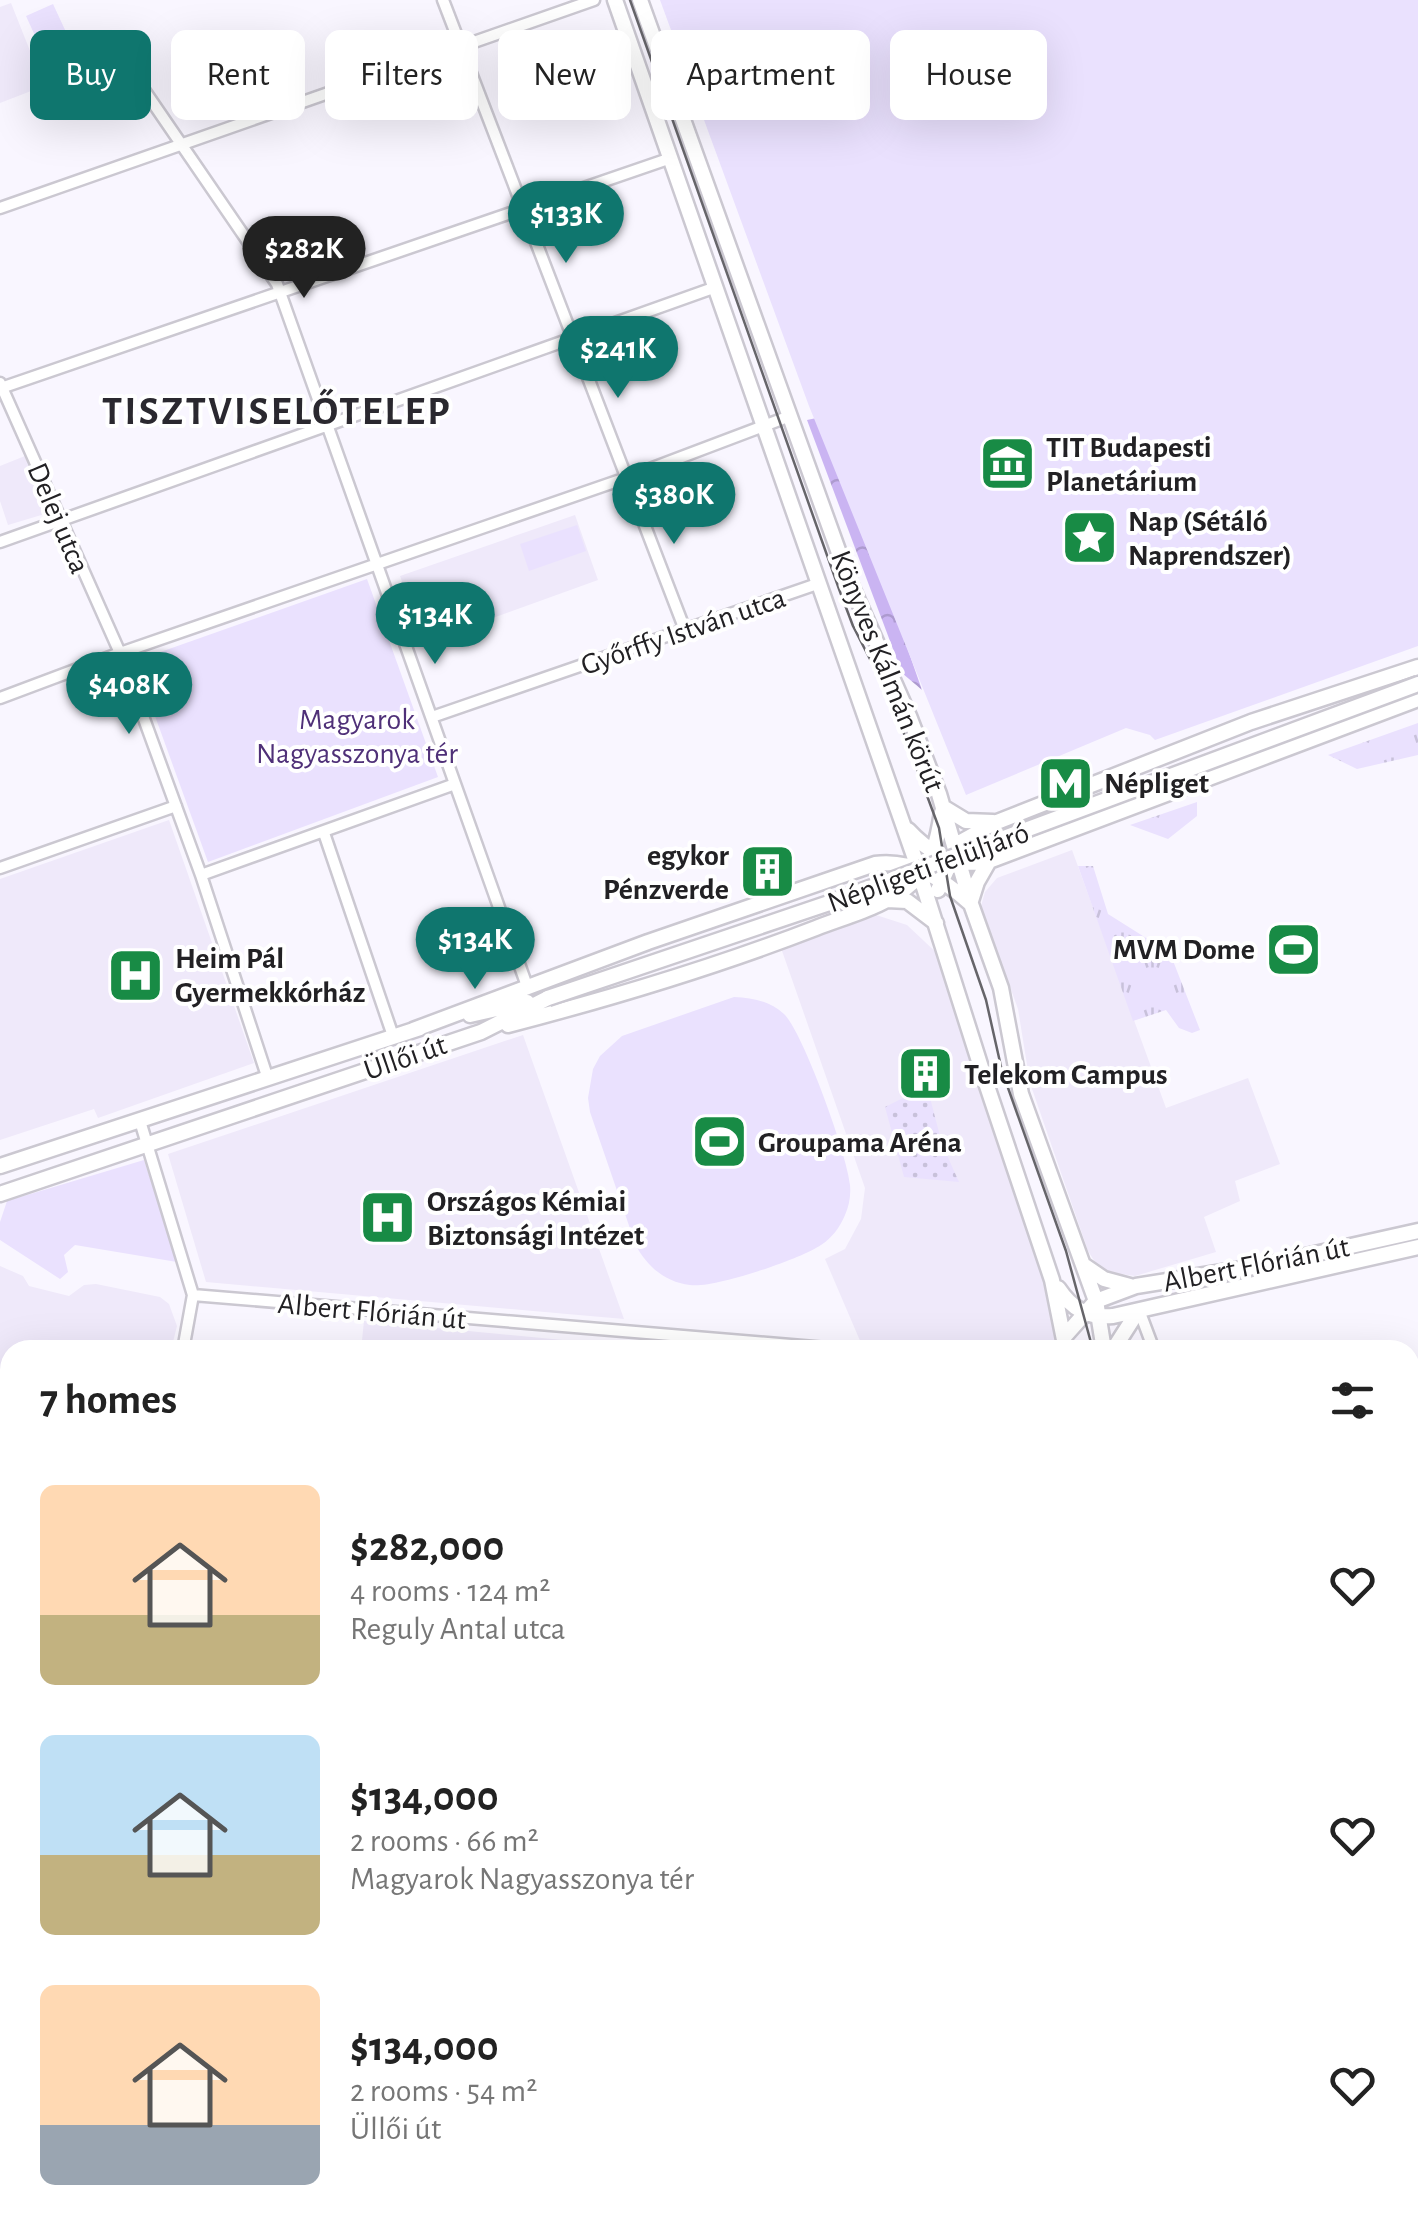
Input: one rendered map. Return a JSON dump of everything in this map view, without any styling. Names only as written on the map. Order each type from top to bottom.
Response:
[{"type":"main road","name":"Könyves Kálmán körút","points":[[615,0],[920,872],[1052,1280],[1062,1340]]},
{"type":"main road","name":"Könyves Kálmán körút","points":[[640,0],[848,578],[909,716],[943,807],[954,858],[1002,988],[1022,1094],[1085,1266],[1102,1340]]},
{"type":"main road","points":[[936,923],[940,880],[963,838],[1251,722],[1418,667]]},
{"type":"main road","name":"Népligeti felüljáró","points":[[548,998],[850,896],[1418,684]]},
{"type":"main road","points":[[875,864],[900,843],[904,826],[934,851],[972,865],[989,861],[1418,699]]},
{"type":"main road","points":[[1062,795],[1067,795],[1075,807],[1071,830]]},
{"type":"main road","points":[[481,1032],[620,995],[796,936],[887,900],[920,872],[934,851],[943,807],[966,822],[997,822]]},
{"type":"main road","points":[[1027,810],[1022,815],[1022,824],[1025,832],[1039,843]]},
{"type":"main road","points":[[412,1030],[875,864],[896,861],[940,880],[971,904],[973,890],[989,861]]},
{"type":"main road","points":[[875,864],[886,874],[887,900]]},
{"type":"main road","points":[[782,897],[774,913],[780,930],[796,936]]},
{"type":"main road","points":[[887,900],[907,901],[936,923]]},
{"type":"main road","name":"Üllői út","points":[[0,1166],[412,1030],[548,998]]},
{"type":"main road","name":"Üllői út","points":[[0,1194],[481,1032],[548,998]]},
{"type":"main road","name":"Albert Flórián út","points":[[1096,1301],[1136,1286],[1266,1264],[1418,1231]]},
{"type":"main road","name":"Albert Flórián út","points":[[1138,1310],[1418,1247]]},
{"type":"main road","points":[[1085,1266],[1104,1279],[1136,1286]]},
{"type":"main road","points":[[1052,1280],[1073,1308],[1082,1313],[1099,1317],[1138,1310]]},
{"type":"main road","points":[[1066,1340],[1082,1313],[1096,1301]]},
{"type":"main road","points":[[1118,1340],[1138,1310]]},
{"type":"street","points":[[443,0],[454,30]]},
{"type":"street","points":[[478,41],[594,0]]},
{"type":"street","points":[[478,91],[685,630]]},
{"type":"street","points":[[0,208],[325,94]]},
{"type":"street","points":[[151,101],[280,293],[527,986]]},
{"type":"street","points":[[1,386],[671,158]]},
{"type":"street","points":[[0,542],[716,288]]},
{"type":"street","name":"Delej utca","points":[[1,386],[120,653],[202,875]]},
{"type":"street","points":[[0,698],[626,478],[790,416]]},
{"type":"street","name":"Győrffy István utca","points":[[432,717],[820,584]]},
{"type":"street","points":[[268,1079],[202,875],[455,784]]},
{"type":"street","points":[[0,868],[176,806]]},
{"type":"street","points":[[324,833],[393,1036]]},
{"type":"street","points":[[140,1120],[193,1294],[185,1340]]},
{"type":"street","name":"Albert Flórián út","points":[[193,1294],[733,1340]]},
{"type":"street","name":"Albert Flórián út","points":[[1138,1310],[1150,1340]]},
{"type":"shaded area","points":[[11,3],[30,51],[30,91],[0,103],[0,7]]},
{"type":"shaded area","points":[[25,456],[48,513],[8,525],[0,501],[0,466]]},
{"type":"shaded area","points":[[575,515],[598,580],[424,643],[400,576]]},
{"type":"shaded area","name":"Heim Pál Gyermekkórház","points":[[169,820],[254,1063],[98,1118],[94,1109],[0,1140],[0,879]]},
{"type":"shaded area","points":[[1072,850],[1166,1108],[1248,1078],[1280,1164],[1235,1181],[1240,1201],[1204,1217],[1216,1252],[1135,1276],[1107,1272],[1088,1251],[1030,1083],[1018,1009],[981,906],[985,892],[997,878]]},
{"type":"shaded area","points":[[876,915],[907,925],[941,957],[1042,1260],[1058,1340],[860,1340],[825,1259],[845,1249],[861,1219],[865,1188],[781,948]]},
{"type":"shaded area","name":"Országos Kémiai Biztonsági Intézet","points":[[523,1035],[624,1319],[206,1282],[168,1154]]},
{"type":"shaded area","points":[[0,1266],[23,1276],[29,1286],[69,1296],[84,1285],[96,1284],[160,1297],[169,1304],[177,1326],[174,1340],[0,1340]]},
{"type":"shaded area","points":[[364,1321],[563,1340],[362,1340]]},
{"type":"green space","name":"Népliget","points":[[660,0],[1418,0],[1418,646],[1155,740],[1126,728],[966,795],[809,406],[704,120],[870,120],[870,30],[671,30]]},
{"type":"green space","points":[[53,4],[65,30],[32,30],[26,16]]},
{"type":"green space","points":[[826,416],[922,690],[902,673],[807,420]]},
{"type":"green space","points":[[577,525],[586,551],[529,571],[520,544]]},
{"type":"green space","name":"Magyarok Nagyasszonya tér","points":[[367,579],[438,777],[208,862],[135,661]]},
{"type":"green space","points":[[1418,723],[1418,755],[1357,769],[1328,755]]},
{"type":"green space","points":[[1197,802],[1197,816],[1168,839],[1130,825]]},
{"type":"green space","points":[[1078,866],[1093,866],[1108,914],[1170,953],[1200,1030],[1192,1033],[1179,1028],[1166,1010],[1133,1021]]},
{"type":"green space","name":"Groupama Aréna","points":[[734,997],[773,1006],[792,1025],[833,1123],[847,1170],[849,1201],[835,1232],[811,1251],[736,1278],[690,1285],[658,1272],[636,1246],[588,1098],[593,1069],[600,1056],[622,1036]]},
{"type":"green space","points":[[927,1086],[942,1144],[959,1182],[904,1177],[885,1107]]},
{"type":"green space","points":[[144,1160],[177,1262],[75,1245],[64,1255],[68,1272],[60,1279],[0,1240],[0,1222],[7,1201]]},
{"type":"tram line","points":[[630,0],[839,589],[853,626],[893,704],[939,828],[950,896],[986,1000],[1002,1071],[1066,1251],[1090,1340]]},
{"type":"place","name":"TIT Budapesti Planetárium","points":[[1007,464]]},
{"type":"place","name":"Nap (Sétáló Naprendszer)","points":[[1089,538]]},
{"type":"place","name":"Népliget","points":[[1065,783]]},
{"type":"place","name":"egykor Pénzverde","points":[[768,872]]},
{"type":"place","name":"MVM Dome","points":[[1294,949]]},
{"type":"place","name":"Heim Pál Gyermekkórház","points":[[136,975]]},
{"type":"place","name":"Telekom Campus","points":[[925,1074]]},
{"type":"place","name":"Groupama Aréna","points":[[719,1142]]},
{"type":"place","name":"Országos Kémiai Biztonsági Intézet","points":[[388,1218]]},
{"type":"district","name":"TISZTVISELŐTELEP","points":[[277,410]]}]
